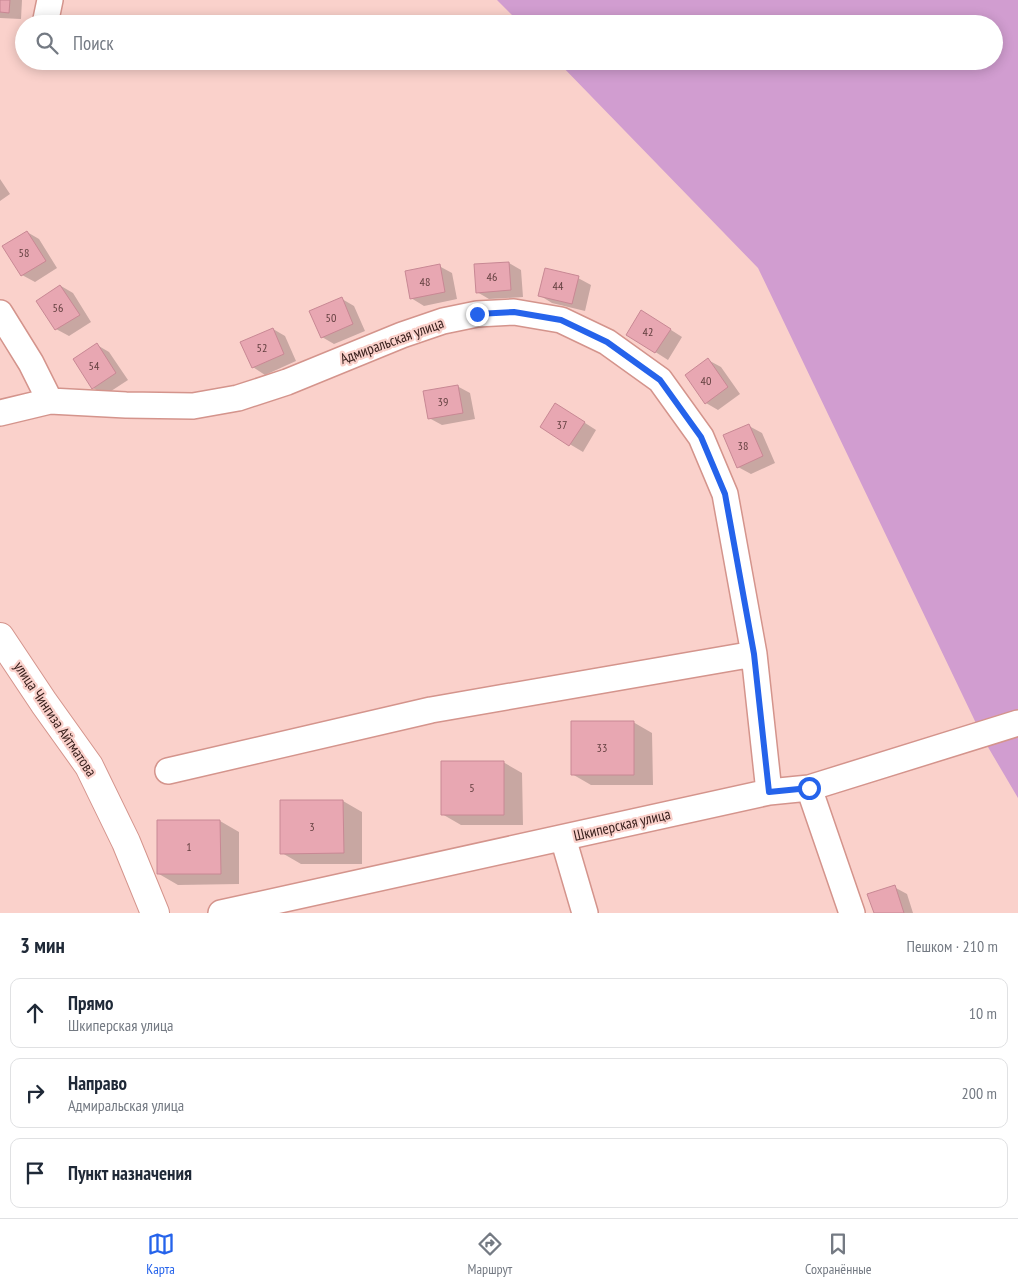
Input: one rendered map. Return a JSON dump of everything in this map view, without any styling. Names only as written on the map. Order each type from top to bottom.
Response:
[{"type":"street","points":[[47,15],[50,0]]},
{"type":"street","name":"Адмиральская улица","points":[[0,413],[50,402],[193,406],[238,398],[287,382],[402,334],[443,321],[477,314],[514,312],[561,320],[607,342],[660,380],[701,437],[725,494],[754,654],[769,792]]},
{"type":"street","points":[[0,313],[31,363],[50,402]]},
{"type":"street","name":"улица Чингиза Айтматова","points":[[0,637],[89,766],[126,842],[155,913]]},
{"type":"street","points":[[168,771],[431,710],[754,654]]},
{"type":"street","name":"Шкиперская улица","points":[[221,913],[769,792],[809,788],[1018,723]]},
{"type":"street","points":[[809,788],[852,913]]},
{"type":"street","points":[[563,838],[585,913]]},
{"type":"shaded area","points":[[497,0],[1018,0],[1018,798],[985,742],[758,268],[566,70],[1003,70],[1003,15],[512,15]]},
{"type":"building","points":[[0,0],[10,0],[9,13],[0,12]]},
{"type":"building","points":[[27,231],[46,261],[21,276],[2,246]]},
{"type":"building","points":[[509,262],[511,290],[476,293],[474,264]]},
{"type":"building","points":[[440,264],[445,292],[410,299],[405,271]]},
{"type":"building","points":[[545,268],[579,276],[572,304],[538,296]]},
{"type":"building","points":[[60,285],[80,315],[55,330],[36,301]]},
{"type":"building","points":[[342,297],[353,324],[321,338],[309,311]]},
{"type":"building","points":[[641,310],[671,329],[655,353],[626,335]]},
{"type":"building","points":[[273,328],[284,354],[252,368],[240,342]]},
{"type":"building","points":[[97,343],[116,373],[92,389],[73,359]]},
{"type":"building","points":[[708,358],[728,387],[705,404],[685,375]]},
{"type":"building","points":[[458,385],[463,413],[428,419],[423,391]]},
{"type":"building","points":[[555,403],[585,422],[569,446],[540,427]]},
{"type":"building","points":[[749,424],[763,456],[737,468],[723,435]]},
{"type":"building","points":[[571,721],[634,721],[634,775],[571,775]]},
{"type":"building","points":[[441,761],[504,761],[504,815],[441,815]]},
{"type":"building","points":[[280,800],[343,800],[344,853],[280,854]]},
{"type":"building","points":[[157,820],[220,820],[221,874],[157,874]]},
{"type":"building","points":[[895,885],[904,913],[874,913],[867,894]]},
{"type":"route","points":[[477,314],[514,312],[561,320],[607,342],[660,380],[701,437],[725,494],[754,654],[769,792],[809,788]]}]
